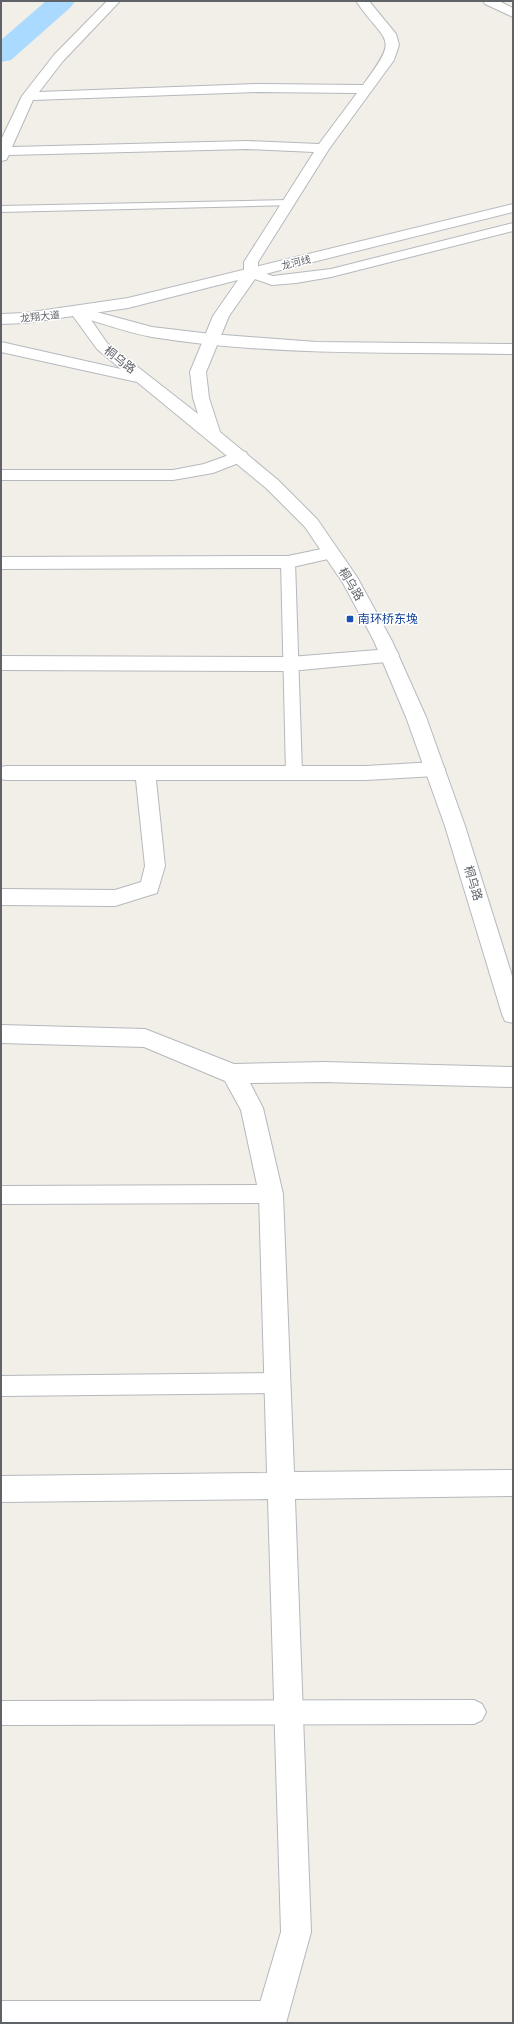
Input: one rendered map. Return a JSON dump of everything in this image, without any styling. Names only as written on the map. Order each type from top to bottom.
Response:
[{"type":"street","points":[[114,1],[62,53],[29,96],[12,128],[2,154],[246,145],[323,148]]},
{"type":"street","points":[[213,434],[201,398],[198,372],[221,316],[251,273],[251,262],[323,148],[388,60],[393,45],[390,34],[362,1]]},
{"type":"street","points":[[489,1],[513,13]]},
{"type":"street","points":[[29,96],[258,88],[366,89]]},
{"type":"street","name":"龙河线","points":[[78,312],[128,303],[513,208]]},
{"type":"street","points":[[251,273],[272,281],[296,279],[331,272],[513,227]]},
{"type":"street","points":[[78,312],[151,332],[211,339],[316,347],[513,349]]},
{"type":"street","name":"龙翔大道","points":[[1,319],[78,312]]},
{"type":"street","name":"桐乌路","points":[[78,312],[102,346],[213,434],[272,484],[311,523],[351,581],[390,656],[416,716],[455,826],[513,1014]]},
{"type":"street","points":[[1,347],[145,379]]},
{"type":"street","points":[[1,475],[173,475],[207,469],[240,456]]},
{"type":"street","points":[[1,563],[288,562],[332,553]]},
{"type":"street","points":[[1,663],[290,664],[390,656]]},
{"type":"street","points":[[4,773],[366,773],[435,768]]},
{"type":"street","points":[[1,897],[115,898],[150,888],[155,866],[145,773]]},
{"type":"street","points":[[1,1034],[49,1034],[145,1038],[233,1074],[324,1072],[513,1076]]},
{"type":"street","points":[[233,1074],[252,1108],[271,1194],[296,1932],[272,2019]]},
{"type":"street","points":[[1,1489],[513,1483]]},
{"type":"lane","points":[[1,209],[289,203]]},
{"type":"lane","points":[[288,562],[294,772]]},
{"type":"lane","points":[[1,1195],[271,1194]]},
{"type":"lane","points":[[1,1386],[277,1383]]},
{"type":"lane","points":[[1,1713],[474,1712]]},
{"type":"lane","points":[[1,2014],[272,2019]]},
{"type":"waterway","points":[[1,54],[62,1]]},
{"type":"place","name":"南环桥东堍","points":[[350,619]]}]
